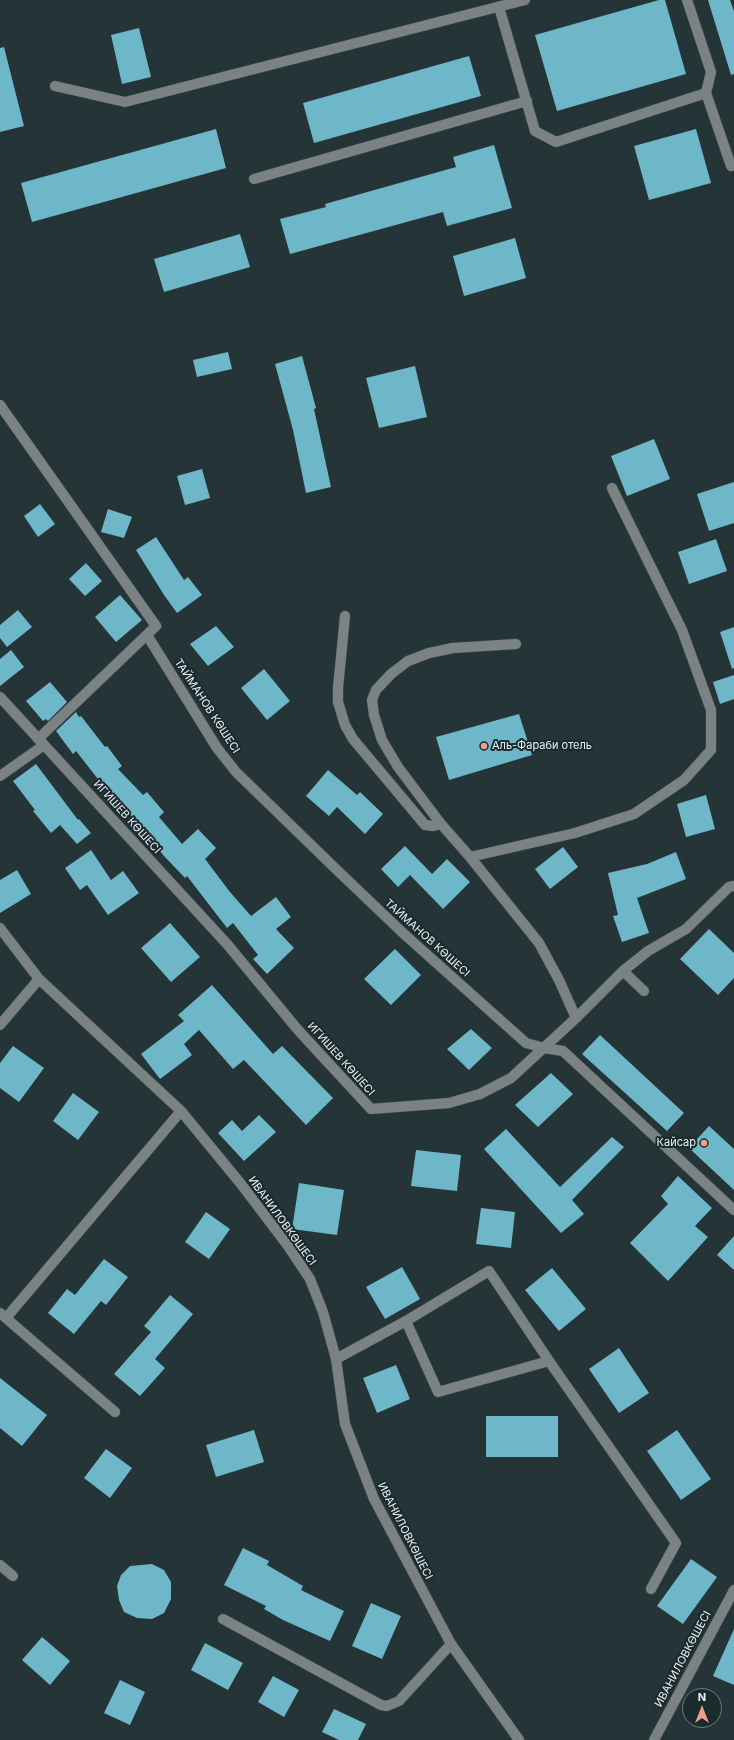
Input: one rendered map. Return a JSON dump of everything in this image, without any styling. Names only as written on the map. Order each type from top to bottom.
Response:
[{"type":"street","points":[[55,86],[125,102],[525,0]]},
{"type":"street","points":[[687,0],[711,72],[706,94],[731,166]]},
{"type":"street","points":[[499,7],[536,131],[556,142],[706,94]]},
{"type":"street","points":[[254,179],[527,101]]},
{"type":"street","points":[[0,405],[156,626],[41,742],[0,776]]},
{"type":"street","points":[[470,857],[575,833],[634,814],[684,780],[711,750],[711,710],[682,630],[612,488]]},
{"type":"street","points":[[345,616],[338,702],[345,725],[353,739],[425,825],[433,826],[441,824]]},
{"type":"street","name":"ТАЙМАНОВ КӨШЕСІ","points":[[147,635],[218,748],[236,772],[404,934],[526,1043],[563,1051],[734,1210]]},
{"type":"street","points":[[516,644],[453,648],[429,653],[408,661],[391,674],[376,690],[372,700],[374,714],[382,740],[398,767],[441,824],[470,857],[539,943],[559,980],[576,1018]]},
{"type":"street","name":"ИГИШЕВ КӨШЕСІ","points":[[0,697],[227,944],[298,1030],[371,1109],[449,1103],[480,1094],[511,1078],[576,1018],[623,971],[648,951],[686,929],[734,886]]},
{"type":"street","name":"ИВАНИЛОВКӨШЕСІ","points":[[0,928],[39,979],[181,1111],[260,1209],[288,1246],[310,1279],[323,1312],[336,1358],[345,1424],[374,1498],[450,1644],[518,1740]]},
{"type":"street","points":[[623,971],[644,991]]},
{"type":"street","points":[[0,1025],[39,979]]},
{"type":"street","points":[[115,1412],[3,1316],[181,1111]]},
{"type":"street","points":[[336,1358],[406,1321],[489,1271],[549,1361],[676,1543],[651,1589]]},
{"type":"street","points":[[406,1321],[438,1392],[549,1361]]},
{"type":"street","points":[[0,1565],[13,1576]]},
{"type":"street","name":"ИВАНИЛОВКӨШЕСІ","points":[[654,1740],[734,1590]]},
{"type":"street","points":[[222,1619],[381,1705],[387,1706],[399,1700],[450,1644]]},
{"type":"building","points":[[659,0],[665,0],[686,74],[557,111],[535,35]]},
{"type":"building","points":[[708,0],[730,0],[734,11],[734,74],[731,75]]},
{"type":"building","points":[[139,28],[151,77],[122,84],[111,35]]},
{"type":"building","points":[[4,47],[24,126],[0,132],[0,48]]},
{"type":"building","points":[[469,56],[481,96],[314,143],[303,103]]},
{"type":"building","points":[[216,129],[226,168],[32,222],[21,183]]},
{"type":"building","points":[[696,129],[711,183],[649,200],[634,146]]},
{"type":"building","points":[[494,145],[512,208],[447,226],[443,212],[290,254],[280,219],[326,207],[325,204],[456,167],[453,157]]},
{"type":"building","points":[[240,234],[250,267],[164,292],[154,259]]},
{"type":"building","points":[[515,238],[526,278],[464,296],[453,256]]},
{"type":"building","points":[[228,352],[232,369],[197,377],[193,360]]},
{"type":"building","points":[[302,356],[316,408],[314,409],[331,487],[306,493],[293,430],[275,364]]},
{"type":"building","points":[[415,366],[427,417],[379,428],[366,378]]},
{"type":"building","points":[[654,439],[670,479],[627,496],[611,456]]},
{"type":"building","points":[[202,469],[210,498],[185,505],[177,476]]},
{"type":"building","points":[[734,482],[734,523],[709,531],[697,494]]},
{"type":"building","points":[[40,504],[55,524],[38,537],[24,516]]},
{"type":"building","points":[[108,509],[132,517],[124,538],[101,532]]},
{"type":"building","points":[[156,537],[184,580],[188,577],[202,595],[177,613],[136,550]]},
{"type":"building","points":[[716,539],[727,571],[689,584],[678,552]]},
{"type":"building","points":[[86,563],[102,581],[85,596],[69,579]]},
{"type":"building","points":[[120,595],[142,620],[116,642],[95,617]]},
{"type":"building","points":[[18,610],[32,627],[7,647],[0,638],[0,625]]},
{"type":"building","points":[[216,626],[234,647],[208,666],[190,644]]},
{"type":"building","points":[[734,627],[734,668],[732,669],[720,632]]},
{"type":"building","points":[[11,650],[24,667],[0,686],[0,659]]},
{"type":"building","points":[[264,669],[290,701],[267,720],[241,688]]},
{"type":"building","points":[[734,675],[734,699],[720,704],[713,682]]},
{"type":"building","points":[[50,682],[67,702],[48,721],[46,719],[43,721],[26,701]]},
{"type":"building","points":[[76,712],[79,717],[81,716],[105,747],[107,746],[122,766],[118,769],[143,795],[147,792],[164,812],[159,817],[182,844],[198,829],[216,848],[205,859],[230,892],[251,916],[276,897],[291,917],[276,929],[294,948],[267,974],[253,959],[258,955],[233,923],[227,928],[187,876],[185,878],[164,856],[122,805],[120,806],[104,789],[105,788],[76,751],[73,754],[56,731]]},
{"type":"building","name":"Аль-Фараби отель","points":[[519,714],[532,755],[449,780],[436,737]]},
{"type":"building","points":[[36,764],[78,820],[79,819],[91,833],[77,844],[60,825],[51,833],[33,811],[35,810],[13,781]]},
{"type":"building","points":[[328,770],[357,795],[360,792],[383,814],[365,834],[337,807],[329,816],[306,796]]},
{"type":"building","points":[[706,795],[715,829],[686,837],[677,804]]},
{"type":"building","points":[[405,846],[432,874],[447,859],[470,882],[443,909],[410,875],[398,887],[381,869]]},
{"type":"building","points":[[563,847],[578,867],[550,889],[535,869]]},
{"type":"building","points":[[91,850],[111,880],[123,871],[139,893],[108,915],[87,885],[80,890],[65,868]]},
{"type":"building","points":[[676,852],[686,879],[637,898],[649,933],[622,942],[613,916],[618,915],[608,873],[647,864]]},
{"type":"building","points":[[17,870],[31,894],[0,913],[0,880]]},
{"type":"building","points":[[170,923],[200,957],[171,982],[141,948]]},
{"type":"building","points":[[709,929],[734,953],[734,978],[718,995],[680,959]]},
{"type":"building","points":[[395,949],[421,975],[391,1005],[364,979]]},
{"type":"building","points":[[212,985],[273,1054],[282,1046],[333,1098],[306,1125],[244,1060],[233,1069],[199,1030],[184,1044],[192,1055],[160,1079],[141,1054],[184,1021],[178,1015]]},
{"type":"building","points":[[471,1029],[492,1048],[469,1070],[447,1049]]},
{"type":"building","points":[[600,1035],[684,1113],[667,1131],[582,1054]]},
{"type":"building","points":[[13,1046],[44,1068],[19,1102],[0,1088],[0,1063]]},
{"type":"building","points":[[551,1073],[573,1094],[538,1127],[515,1105]]},
{"type":"building","points":[[73,1093],[99,1112],[78,1140],[53,1121]]},
{"type":"building","points":[[259,1115],[276,1132],[244,1161],[218,1133],[232,1120],[242,1131]]},
{"type":"building","points":[[709,1126],[734,1149],[734,1190],[689,1148]]},
{"type":"building","points":[[506,1129],[560,1187],[612,1137],[624,1147],[572,1200],[584,1214],[561,1233],[484,1149]]},
{"type":"building","points":[[416,1150],[461,1155],[457,1191],[411,1186]]},
{"type":"building","points":[[678,1176],[712,1208],[695,1226],[708,1237],[668,1281],[630,1243],[668,1204],[661,1196]]},
{"type":"building","points":[[299,1183],[344,1190],[337,1235],[292,1229]]},
{"type":"building","points":[[481,1208],[515,1212],[511,1248],[476,1244]]},
{"type":"building","points":[[206,1212],[230,1229],[209,1259],[185,1242]]},
{"type":"building","points":[[734,1236],[734,1270],[717,1255]]},
{"type":"building","points":[[104,1259],[128,1277],[106,1305],[101,1301],[74,1334],[48,1313],[67,1289],[75,1295]]},
{"type":"building","points":[[402,1267],[420,1299],[385,1319],[366,1287]]},
{"type":"building","points":[[552,1268],[586,1309],[559,1331],[525,1290]]},
{"type":"building","points":[[170,1295],[193,1314],[155,1359],[165,1368],[140,1396],[114,1374],[151,1332],[144,1326]]},
{"type":"building","points":[[619,1348],[649,1393],[619,1413],[589,1369]]},
{"type":"building","points":[[396,1365],[410,1399],[377,1413],[363,1378]]},
{"type":"building","points":[[0,1378],[47,1415],[22,1446],[0,1428]]},
{"type":"building","points":[[486,1416],[558,1416],[558,1457],[486,1457]]},
{"type":"building","points":[[254,1430],[264,1462],[216,1477],[206,1445]]},
{"type":"building","points":[[677,1430],[711,1479],[681,1500],[647,1451]]},
{"type":"building","points":[[106,1449],[132,1468],[110,1498],[84,1478]]},
{"type":"building","points":[[243,1548],[269,1561],[267,1565],[303,1586],[301,1590],[344,1611],[330,1641],[283,1620],[264,1609],[266,1606],[224,1585]]},
{"type":"building","points":[[691,1559],[717,1577],[683,1624],[657,1606]]},
{"type":"building","points":[[152,1564],[164,1570],[171,1582],[171,1599],[164,1613],[152,1619],[137,1618],[124,1612],[119,1600],[117,1586],[121,1575],[130,1566]]},
{"type":"building","points":[[371,1603],[401,1616],[382,1659],[352,1646]]},
{"type":"building","points":[[734,1629],[734,1685],[713,1676]]},
{"type":"building","points":[[42,1637],[70,1661],[50,1685],[22,1660]]},
{"type":"building","points":[[205,1643],[243,1663],[228,1690],[191,1670]]},
{"type":"building","points":[[273,1676],[299,1690],[284,1717],[258,1702]]},
{"type":"building","points":[[120,1680],[145,1692],[130,1725],[104,1713]]},
{"type":"building","points":[[334,1709],[366,1724],[358,1740],[339,1740],[322,1732]]},
{"type":"place","name":"Аль-Фараби отель","points":[[484,746]]},
{"type":"place","name":"Кайсар","points":[[704,1143]]}]
